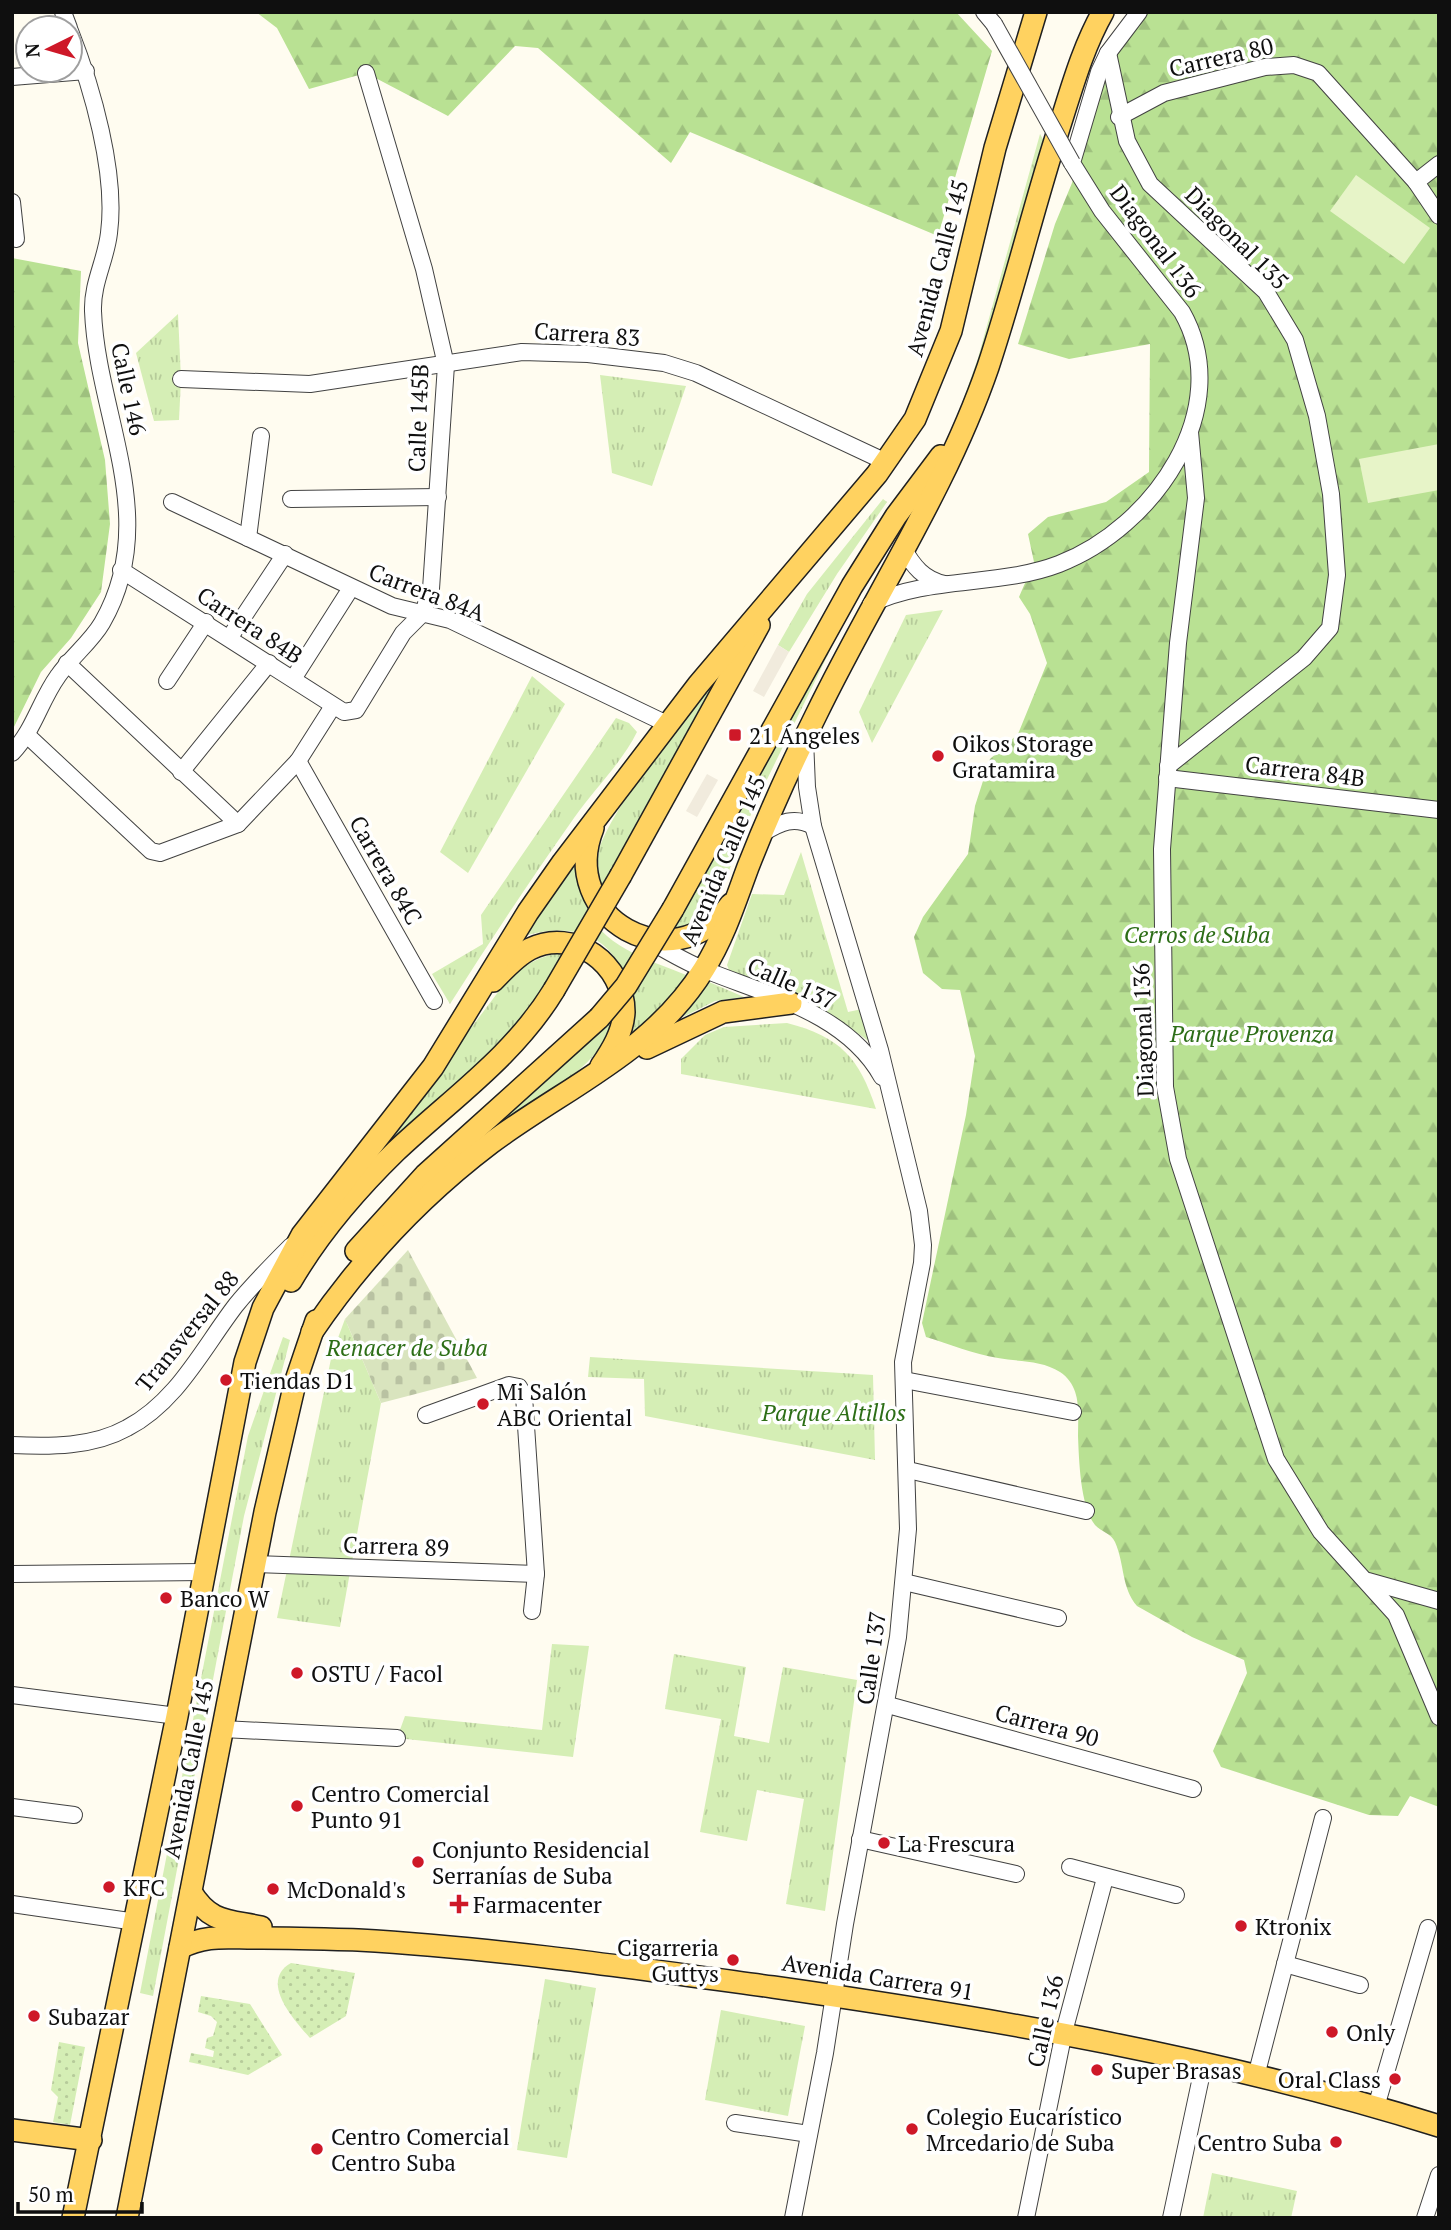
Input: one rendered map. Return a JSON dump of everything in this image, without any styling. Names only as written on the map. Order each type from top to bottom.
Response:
[{"type":"main road","name":"Avenida Calle 145","points":[[73,2218],[136,1922],[232,1441],[245,1362],[279,1274],[302,1235],[433,1067],[528,912],[667,724],[886,462],[915,419],[951,331],[995,148],[1036,12]]},
{"type":"main road","name":"Avenida Calle 145","points":[[312,1332],[360,1266],[446,1182],[496,1140],[601,1072],[653,1032],[677,1007],[704,970],[732,914],[748,867],[805,736],[871,604],[953,455],[975,401],[1072,88],[1103,12]]},
{"type":"main road","name":"Avenida Calle 145","points":[[127,2218],[279,1446],[312,1332],[337,1278],[386,1215],[425,1175],[599,1018],[626,986],[673,909],[852,586],[896,516],[937,462],[975,401]]},
{"type":"main road","name":"Avenida Calle 145","points":[[232,1441],[271,1323],[288,1286],[316,1242],[395,1153],[517,1042],[554,990],[788,579]]},
{"type":"main road","points":[[601,813],[587,848],[590,886],[610,918],[643,937],[662,941],[683,939],[703,931],[721,917],[735,899],[748,867]]},
{"type":"main road","points":[[463,1018],[487,988],[527,950],[561,943],[586,949],[604,961],[618,982],[624,1013],[618,1037],[601,1072]]},
{"type":"main road","points":[[601,1072],[669,1035],[723,1012],[791,1003]]},
{"type":"main road","name":"Avenida Carrera 91","points":[[191,1892],[205,1912],[217,1918],[300,1936]]},
{"type":"main road","name":"Avenida Carrera 91","points":[[180,1948],[213,1936],[300,1936],[504,1950],[834,1996],[1064,2032],[1204,2063],[1376,2106],[1439,2126]]},
{"type":"main road","points":[[12,2130],[91,2140]]},
{"type":"street","points":[[1075,168],[1080,137],[1099,72],[1108,53],[1139,12]]},
{"type":"street","points":[[989,18],[1075,168]]},
{"type":"street","name":"Diagonal 135","points":[[1108,53],[1119,117],[1133,156],[1150,184],[1266,292],[1295,340],[1317,416],[1331,494],[1337,575],[1330,628],[1304,658],[1167,772]]},
{"type":"street","name":"Carrera 80","points":[[1119,117],[1164,93],[1265,67],[1294,65],[1318,73],[1416,182],[1439,216]]},
{"type":"street","name":"Calle 146","points":[[12,753],[28,736],[45,699],[67,663],[101,625],[121,570],[127,525],[127,486],[100,370],[93,305],[109,233],[110,207],[103,152],[84,66]]},
{"type":"street","points":[[12,77],[86,71]]},
{"type":"street","name":"Calle 145B","points":[[356,710],[403,633],[423,613],[431,589],[446,365],[424,269],[366,73]]},
{"type":"street","points":[[1416,182],[1439,164]]},
{"type":"street","name":"Diagonal 136","points":[[871,604],[890,596],[1026,573],[1059,564],[1084,552],[1110,535],[1136,512],[1168,476],[1190,432],[1200,389],[1197,349],[1191,328],[1182,312],[1102,211],[1075,168]]},
{"type":"street","points":[[12,202],[16,239]]},
{"type":"street","name":"Carrera 83","points":[[181,379],[310,383],[522,352],[588,354],[664,363],[696,373],[886,462]]},
{"type":"street","name":"Diagonal 136","points":[[1190,432],[1196,498],[1178,643],[1162,849],[1165,1087],[1178,1159],[1276,1459],[1321,1532],[1368,1581]]},
{"type":"street","points":[[248,538],[261,436]]},
{"type":"street","points":[[291,499],[438,497]]},
{"type":"street","name":"Carrera 84A","points":[[172,502],[392,606],[450,620],[667,724]]},
{"type":"street","points":[[903,548],[917,570],[928,578],[951,585]]},
{"type":"street","points":[[230,637],[285,554]]},
{"type":"street","name":"Carrera 84B","points":[[121,570],[230,637],[333,706],[344,712],[356,710]]},
{"type":"street","points":[[293,679],[351,588]]},
{"type":"street","points":[[167,681],[206,622]]},
{"type":"street","points":[[67,663],[238,824]]},
{"type":"street","points":[[181,772],[269,663]]},
{"type":"street","points":[[28,736],[151,851],[160,853],[238,824],[298,761],[333,706]]},
{"type":"street","name":"Calle 137","points":[[793,2218],[860,1839],[888,1705],[904,1582],[908,1470],[905,1345],[922,1263],[923,1237],[893,1102],[813,826],[807,787],[805,736]]},
{"type":"street","name":"Carrera 84C","points":[[298,761],[434,1001]]},
{"type":"street","name":"Carrera 84B","points":[[1167,772],[1439,810]]},
{"type":"street","points":[[763,833],[786,821],[803,821],[813,826]]},
{"type":"street","name":"Calle 137","points":[[643,937],[704,970],[818,1016],[863,1051],[874,1063],[893,1102]]},
{"type":"street","name":"Transversal 88","points":[[12,1445],[40,1446],[90,1441],[127,1429],[142,1419],[189,1373],[242,1298],[302,1235]]},
{"type":"street","points":[[904,1380],[1073,1412]]},
{"type":"street","points":[[426,1415],[509,1385],[519,1387],[524,1396],[536,1574],[533,1611]]},
{"type":"street","points":[[908,1470],[1086,1511]]},
{"type":"street","name":"Carrera 89","points":[[255,1564],[536,1574]]},
{"type":"street","points":[[12,1574],[204,1572]]},
{"type":"street","points":[[1368,1581],[1439,1601]]},
{"type":"street","points":[[1368,1581],[1396,1615],[1439,1717]]},
{"type":"street","points":[[904,1582],[1058,1618]]},
{"type":"street","points":[[12,1695],[177,1716]]},
{"type":"street","name":"Carrera 90","points":[[888,1705],[1193,1789]]},
{"type":"street","points":[[223,1729],[397,1738]]},
{"type":"street","points":[[12,1807],[74,1815]]},
{"type":"street","points":[[1255,2076],[1323,1818]]},
{"type":"street","points":[[860,1839],[1016,1874]]},
{"type":"street","points":[[1070,1867],[1176,1895]]},
{"type":"street","name":"Calle 136","points":[[1026,2218],[1064,2032],[1105,1878]]},
{"type":"street","points":[[12,1904],[136,1922]]},
{"type":"street","points":[[1376,2106],[1428,1928]]},
{"type":"street","points":[[1285,1964],[1360,1985]]},
{"type":"street","points":[[1171,2218],[1204,2063]]},
{"type":"street","points":[[735,2123],[809,2134]]},
{"type":"street","points":[[1424,2218],[1439,2175]]},
{"type":"green space","points":[[256,12],[956,12],[992,51],[938,236],[690,132],[671,163],[538,48],[515,46],[448,116],[366,73],[309,89],[277,28]]},
{"type":"green space","name":"Cerros de Suba","points":[[1135,12],[1439,12],[1439,1807],[1410,1796],[1398,1816],[1369,1815],[1221,1767],[1213,1751],[1247,1673],[1244,1660],[1192,1637],[1137,1606],[1132,1599],[1115,1542],[1095,1525],[1086,1506],[1080,1469],[1078,1409],[1072,1385],[1060,1372],[1046,1365],[989,1356],[926,1337],[922,1323],[966,1115],[975,1056],[960,990],[942,989],[923,973],[914,937],[923,917],[968,854],[975,806],[990,759],[1018,734],[1047,663],[1030,614],[1019,597],[1034,562],[1028,534],[1048,517],[1106,502],[1149,472],[1150,344],[1069,359],[1018,344],[1055,224],[1072,183],[1095,100]]},
{"type":"green space","points":[[1040,134],[1044,141],[982,364],[955,423],[978,358]]},
{"type":"green space","points":[[1356,175],[1430,228],[1404,264],[1330,211]]},
{"type":"green space","points":[[12,258],[81,271],[78,343],[105,460],[110,524],[101,592],[71,638],[41,672],[12,731]]},
{"type":"green space","points":[[178,314],[181,379],[179,420],[154,421],[136,353]]},
{"type":"green space","points":[[600,375],[686,386],[652,486],[612,473]]},
{"type":"green space","points":[[1439,444],[1439,490],[1368,503],[1359,459]]},
{"type":"green space","points":[[883,499],[887,502],[837,574],[789,652],[778,645],[807,594]]},
{"type":"green space","points":[[860,589],[755,804],[721,891],[709,912],[691,925],[670,933]]},
{"type":"green space","points":[[943,610],[872,743],[859,712],[906,615]]},
{"type":"green space","points":[[722,672],[600,890],[599,853],[612,820],[657,755]]},
{"type":"green space","points":[[532,676],[565,704],[468,873],[440,852]]},
{"type":"green space","points":[[616,718],[629,723],[637,732],[631,744],[558,841],[450,1004],[432,974],[483,944],[481,915]]},
{"type":"green space","points":[[801,852],[848,1012],[862,1009],[874,1045],[822,1011],[729,970],[727,965],[752,894],[784,895]]},
{"type":"green space","points":[[580,853],[584,899],[597,925],[607,936],[633,953],[689,976],[633,1039],[628,988],[621,968],[610,951],[595,939],[575,932],[552,931],[524,936]]},
{"type":"green space","points":[[563,952],[531,1011],[494,1052],[390,1147],[384,1143],[508,979],[533,961]]},
{"type":"green space","points":[[709,982],[744,997],[715,1001],[683,1017]]},
{"type":"green space","points":[[614,1015],[610,1032],[583,1066],[521,1113],[487,1136],[484,1133]]},
{"type":"green space","points":[[787,1023],[821,1035],[845,1052],[863,1076],[876,1109],[681,1074],[681,1059],[705,1035],[724,1027]]},
{"type":"green space","name":"Renacer de Suba","points":[[408,1250],[477,1378],[381,1403],[345,1319]]},
{"type":"green space","points":[[345,1319],[381,1403],[340,1627],[277,1618],[332,1354]]},
{"type":"green space","points":[[283,1337],[290,1340],[244,1516],[153,1996],[140,1993],[248,1436]]},
{"type":"green space","name":"Parque Altillos","points":[[590,1357],[873,1375],[875,1460],[645,1416],[644,1379],[588,1377]]},
{"type":"green space","points":[[552,1644],[589,1646],[573,1757],[397,1738],[405,1716],[542,1730]]},
{"type":"green space","points":[[674,1654],[746,1667],[734,1736],[769,1743],[783,1667],[857,1680],[825,1911],[786,1904],[804,1799],[757,1790],[747,1841],[700,1832],[721,1719],[665,1709]]},
{"type":"green space","points":[[291,1963],[355,1973],[346,2016],[310,2038],[288,2011],[278,1990],[282,1971]]},
{"type":"green space","points":[[545,1979],[596,1988],[567,2158],[517,2150]]},
{"type":"green space","points":[[201,1996],[250,2004],[282,2055],[248,2075],[189,2062],[191,2053],[213,2057],[214,2051],[205,2048],[207,2038],[213,2036],[217,2022],[211,2016],[198,2012]]},
{"type":"green space","points":[[721,2010],[805,2026],[788,2116],[705,2100]]},
{"type":"green space","points":[[59,2042],[85,2047],[70,2125],[53,2122],[58,2097],[51,2090]]},
{"type":"green space","points":[[1212,2173],[1297,2191],[1291,2218],[1203,2218]]},
{"type":"shaded area","points":[[778,645],[789,652],[764,697],[753,691]]},
{"type":"shaded area","points":[[707,774],[718,780],[697,817],[686,811]]},
{"type":"place","name":"21 Ángeles","points":[[735,735]]},
{"type":"place","name":"Oikos Storage Gratamira","points":[[938,756]]},
{"type":"place","name":"Tiendas D1","points":[[226,1380]]},
{"type":"place","name":"Mi Salón ABC Oriental","points":[[483,1404]]},
{"type":"place","name":"Banco W","points":[[166,1598]]},
{"type":"place","name":"OSTU / Facol","points":[[297,1673]]},
{"type":"place","name":"Centro Comercial Punto 91","points":[[297,1806]]},
{"type":"place","name":"La Frescura","points":[[884,1843]]},
{"type":"place","name":"Conjunto Residencial Serranías de Suba","points":[[418,1862]]},
{"type":"place","name":"KFC","points":[[109,1887]]},
{"type":"place","name":"McDonald's","points":[[273,1889]]},
{"type":"place","name":"Farmacenter","points":[[459,1904]]},
{"type":"place","name":"Ktronix","points":[[1241,1926]]},
{"type":"place","name":"Cigarreria Guttys","points":[[733,1960]]},
{"type":"place","name":"Subazar","points":[[34,2016]]},
{"type":"place","name":"Only","points":[[1332,2032]]},
{"type":"place","name":"Super Brasas","points":[[1097,2070]]},
{"type":"place","name":"Oral Class","points":[[1395,2079]]},
{"type":"place","name":"Colegio Eucarístico Mrcedario de Suba","points":[[912,2129]]},
{"type":"place","name":"Centro Suba","points":[[1336,2142]]},
{"type":"place","name":"Centro Comercial Centro Suba","points":[[317,2149]]},
{"type":"park label","name":"Parque Provenza","points":[[1252,1033]]}]
